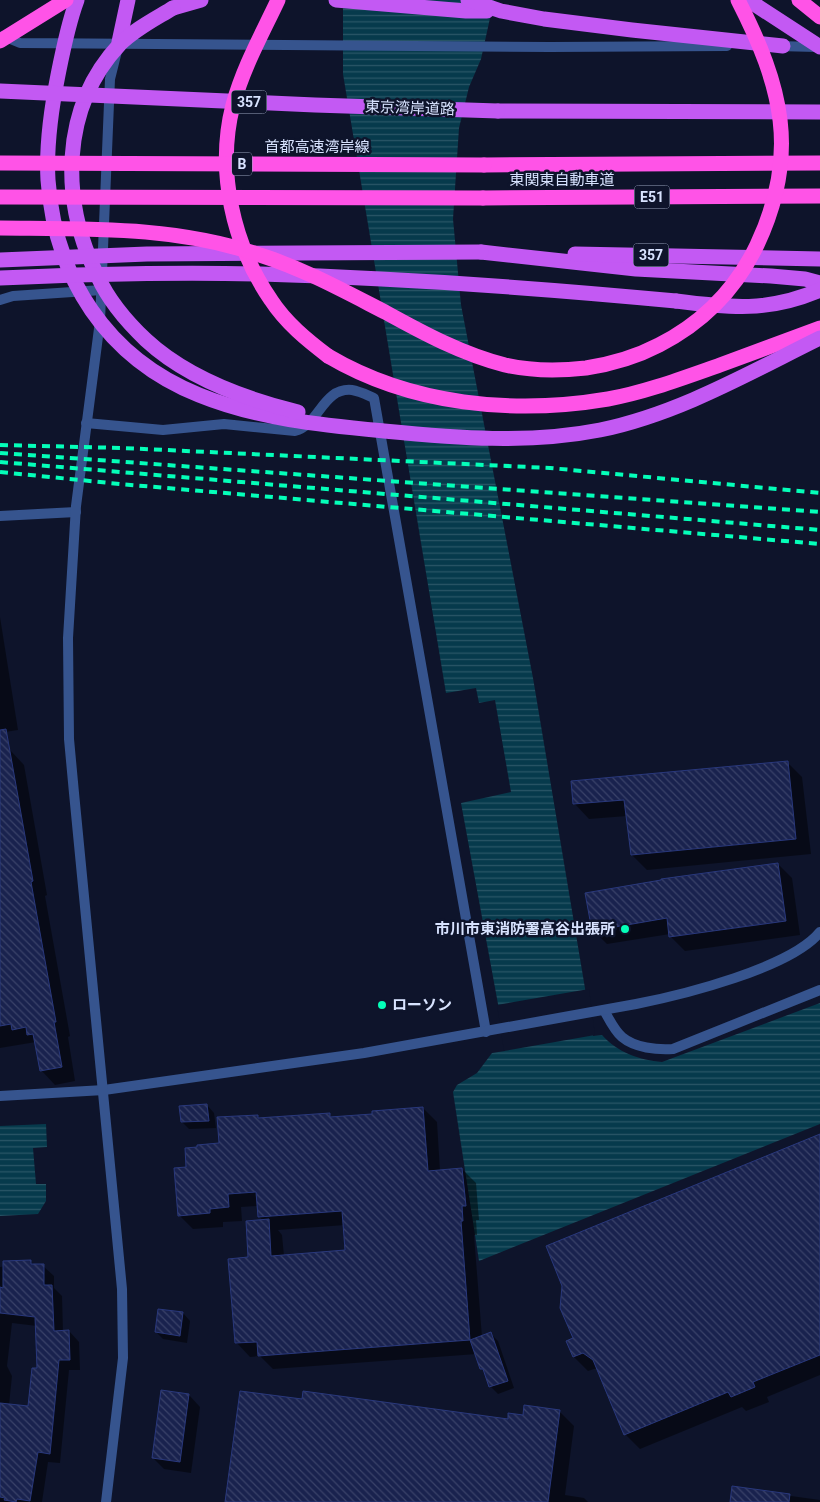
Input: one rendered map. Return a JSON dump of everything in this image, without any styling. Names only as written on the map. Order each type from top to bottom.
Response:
[{"type":"highway","points":[[0,41],[66,0]]},
{"type":"highway","points":[[77,0],[60,61],[50,116],[48,140],[48,178],[54,220],[65,260],[84,300],[102,325],[117,341],[153,371],[197,394],[267,416],[310,423],[446,436],[508,439],[538,438],[589,432],[655,415],[690,401],[820,338]]},
{"type":"highway","points":[[120,42],[128,0]]},
{"type":"highway","points":[[201,0],[173,8],[134,32],[121,43],[91,83],[81,108],[72,152],[72,182],[77,217],[87,252],[98,278],[126,318],[147,341],[184,367],[225,388],[280,407],[342,421],[446,436]]},
{"type":"highway","points":[[278,0],[247,65],[233,105],[227,146],[230,204],[240,241],[257,278],[272,301],[301,334],[328,356],[372,379],[429,396],[461,402],[533,406],[608,399],[642,391],[680,380],[820,328]]},
{"type":"highway","points":[[336,0],[466,11],[501,11],[632,30],[783,46]]},
{"type":"highway","points":[[468,0],[501,11]]},
{"type":"highway","points":[[0,228],[128,230],[199,238],[231,246],[288,265],[330,284],[451,347],[480,358],[541,370],[575,369],[623,361],[645,353],[687,329],[719,302],[743,270],[755,250],[771,212],[780,169],[782,143],[778,102],[764,56],[738,0]]},
{"type":"highway","points":[[748,0],[820,47]]},
{"type":"highway","points":[[788,0],[820,17]]},
{"type":"highway","points":[[799,0],[820,17]]},
{"type":"highway","name":"東京湾岸道路","points":[[0,91],[498,111],[820,112]]},
{"type":"highway","name":"首都高速湾岸線","points":[[0,163],[484,164]]},
{"type":"highway","name":"東関東自動車道","points":[[484,164],[820,163]]},
{"type":"highway","name":"東関東自動車道","points":[[484,198],[820,196]]},
{"type":"highway","name":"B","points":[[0,197],[484,198]]},
{"type":"highway","points":[[481,252],[636,269],[771,276],[806,279],[820,283]]},
{"type":"highway","name":"357","points":[[0,260],[147,254],[481,252],[820,259]]},
{"type":"highway","points":[[0,278],[115,274],[260,274],[600,294],[725,307],[761,307],[782,304],[820,290]]},
{"type":"street","points":[[0,34],[6,39],[20,43],[820,47]]},
{"type":"street","points":[[106,1502],[119,1398],[124,1325],[119,1250],[69,738],[68,638],[76,512],[100,321],[110,79],[120,42]]},
{"type":"street","points":[[0,300],[13,296],[102,290]]},
{"type":"street","points":[[86,424],[163,430],[224,424],[295,431],[308,425],[334,393],[342,390],[353,390],[374,398],[486,1032]]},
{"type":"street","points":[[0,516],[76,512]]},
{"type":"street","points":[[0,1096],[104,1090],[364,1053],[604,1010],[679,995],[723,982],[776,961],[802,947],[820,932]]},
{"type":"street","points":[[604,1010],[617,1031],[629,1042],[652,1048],[673,1049],[820,990]]},
{"type":"water","points":[[343,0],[494,0],[481,59],[469,87],[459,128],[453,219],[461,305],[533,678],[593,1036],[602,1035],[622,1051],[662,1062],[820,1003],[820,1124],[479,1261],[453,1092],[457,1085],[477,1073],[492,1053],[505,1051],[461,803],[511,792],[495,700],[479,703],[476,688],[446,693],[343,74]]},
{"type":"water","points":[[46,1124],[47,1147],[33,1148],[36,1184],[46,1184],[46,1201],[38,1214],[0,1216],[0,1126]]},
{"type":"pier","points":[[589,989],[595,1035],[504,1051],[497,1005]]},
{"type":"building","points":[[6,729],[33,881],[31,882],[56,1022],[54,1022],[62,1067],[40,1071],[33,1034],[27,1035],[26,1027],[12,1030],[11,1024],[0,1026],[0,730]]},
{"type":"building","points":[[788,761],[796,839],[631,855],[624,800],[573,804],[571,781]]},
{"type":"building","points":[[778,863],[786,921],[669,937],[667,918],[592,931],[585,893],[661,879]]},
{"type":"building","points":[[207,1104],[209,1121],[181,1122],[179,1106]]},
{"type":"building","points":[[423,1107],[428,1171],[462,1168],[466,1206],[462,1206],[463,1221],[461,1221],[470,1340],[258,1356],[257,1342],[235,1343],[228,1259],[248,1257],[246,1221],[269,1219],[271,1256],[345,1250],[342,1211],[258,1217],[256,1192],[228,1194],[229,1207],[210,1209],[210,1213],[178,1216],[174,1168],[186,1167],[185,1148],[219,1143],[217,1117],[258,1115],[258,1118],[330,1113],[330,1117],[372,1114],[372,1111]]},
{"type":"building","points":[[820,1134],[820,1355],[753,1382],[755,1387],[731,1397],[728,1392],[624,1435],[593,1360],[583,1353],[573,1357],[566,1341],[573,1338],[560,1308],[562,1286],[546,1246]]},
{"type":"building","points":[[31,1260],[31,1264],[44,1264],[44,1285],[52,1285],[54,1331],[69,1330],[70,1360],[59,1360],[50,1454],[38,1452],[30,1501],[17,1499],[16,1502],[4,1500],[5,1498],[0,1497],[0,1403],[28,1406],[32,1368],[37,1368],[35,1317],[0,1313],[0,1287],[3,1288],[3,1261]]},
{"type":"building","points":[[158,1309],[183,1312],[180,1336],[155,1332]]},
{"type":"building","points":[[491,1332],[508,1381],[489,1387],[483,1369],[480,1369],[470,1340]]},
{"type":"building","points":[[161,1390],[189,1394],[180,1462],[152,1458]]},
{"type":"building","points":[[240,1391],[302,1399],[303,1391],[508,1419],[508,1413],[523,1415],[524,1405],[560,1410],[548,1502],[225,1502]]},
{"type":"building","points":[[732,1486],[790,1494],[789,1502],[730,1502]]},
{"type":"railway","points":[[0,445],[123,448],[550,468],[820,493]]},
{"type":"railway","points":[[0,453],[820,512]]},
{"type":"railway","points":[[0,462],[820,530]]},
{"type":"railway","points":[[0,472],[820,544]]},
{"type":"place","name":"市川市東消防署高谷出張所","points":[[625,929]]},
{"type":"place","name":"ローソン","points":[[382,1005]]}]
